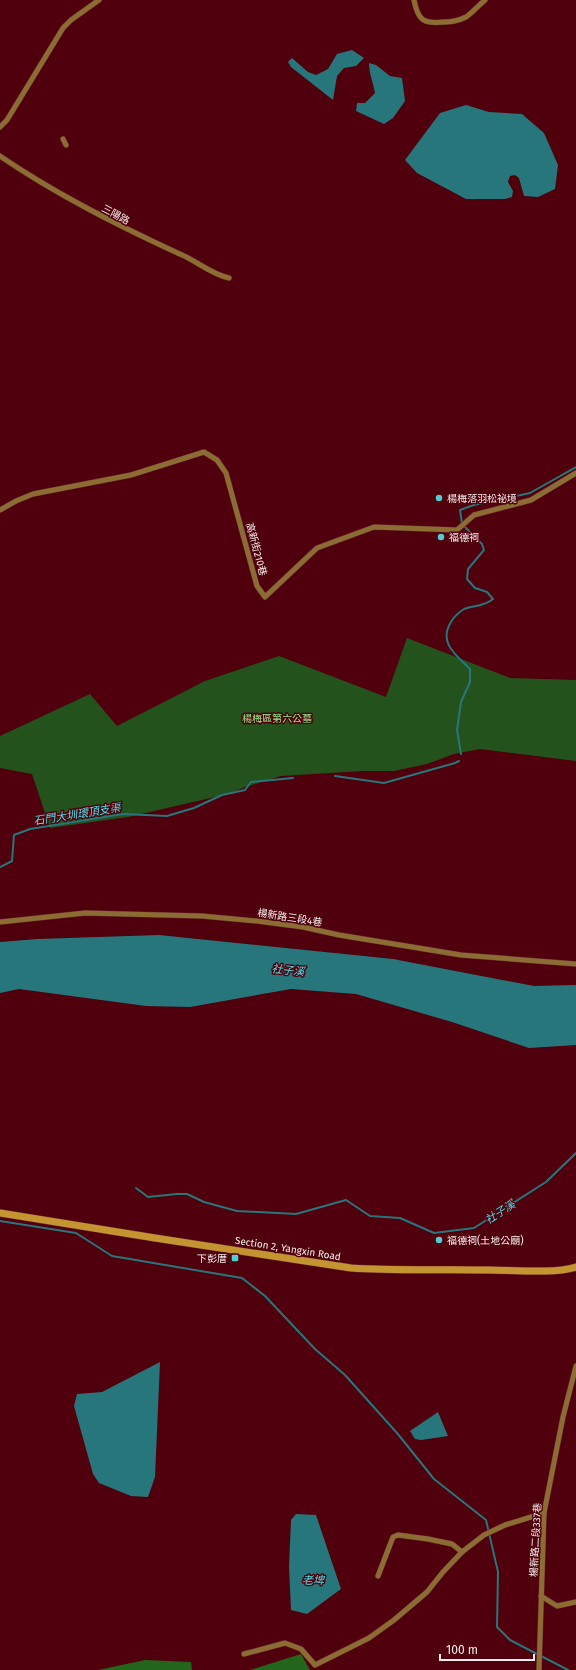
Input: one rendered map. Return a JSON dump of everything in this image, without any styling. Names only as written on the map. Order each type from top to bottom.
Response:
[{"type":"main road","name":"Section 2, Yangxin Road","points":[[0,1213],[350,1268],[380,1270],[567,1270],[576,1267]]},
{"type":"street","points":[[0,127],[7,120],[63,28],[71,20],[99,0]]},
{"type":"street","points":[[414,0],[416,12],[429,23],[449,22],[466,17],[485,0]]},
{"type":"street","points":[[63,139],[66,145]]},
{"type":"street","name":"三陽路","points":[[0,156],[41,183],[100,216],[185,256],[219,276],[229,278]]},
{"type":"street","name":"高新街210巷","points":[[0,510],[33,494],[131,476],[204,452],[217,460],[226,472],[257,586],[266,597],[318,548],[374,527],[457,530],[474,515],[531,500],[576,473]]},
{"type":"street","name":"楊新路三段4巷","points":[[0,922],[85,913],[202,916],[295,926],[461,955],[576,964]]},
{"type":"street","name":"楊新路二段337巷","points":[[539,1670],[544,1513],[561,1424],[576,1366]]},
{"type":"street","points":[[244,1654],[285,1643],[301,1649],[316,1668],[369,1638],[394,1620],[428,1592],[443,1572],[462,1552],[484,1535],[505,1524],[544,1513]]},
{"type":"street","points":[[378,1576],[394,1537],[398,1535],[452,1544],[462,1552]]},
{"type":"street","points":[[541,1596],[557,1606],[576,1602]]},
{"type":"green space","name":"楊梅區第六公墓","points":[[407,638],[510,678],[576,680],[576,761],[480,749],[454,754],[427,764],[394,771],[362,771],[281,776],[228,794],[128,817],[50,828],[32,774],[0,768],[0,736],[90,694],[117,726],[205,681],[279,656],[386,697]]},
{"type":"green space","points":[[301,1654],[310,1670],[250,1670]]},
{"type":"green space","points":[[145,1660],[191,1662],[192,1670],[98,1670]]},
{"type":"water","points":[[352,50],[364,58],[356,66],[344,68],[337,76],[333,100],[291,67],[288,62],[292,58],[308,72],[316,75],[328,69],[337,54]]},
{"type":"water","points":[[369,63],[376,65],[390,76],[402,78],[405,101],[393,118],[384,124],[356,111],[357,103],[365,103],[375,93]]},
{"type":"water","points":[[466,105],[489,112],[522,114],[544,133],[558,165],[555,189],[538,197],[524,196],[519,178],[515,175],[510,176],[508,182],[513,191],[512,197],[505,199],[466,199],[417,173],[405,160],[440,113]]},
{"type":"water","points":[[159,935],[393,959],[534,986],[576,985],[576,1045],[529,1048],[452,1022],[356,994],[291,989],[190,1007],[146,1006],[19,989],[0,993],[0,942],[38,939]]},
{"type":"water","points":[[160,1362],[155,1477],[148,1497],[131,1496],[99,1483],[93,1474],[74,1406],[77,1394],[102,1392]]},
{"type":"water","points":[[438,1412],[448,1436],[421,1440],[415,1439],[410,1431]]},
{"type":"water","name":"老埤","points":[[296,1514],[316,1515],[341,1589],[307,1614],[291,1610],[289,1567],[291,1520]]},
{"type":"waterway","name":"石門大圳環頂支渠","points":[[461,754],[457,730],[461,702],[470,682],[470,669],[454,654],[450,648],[447,636],[448,629],[453,619],[462,610],[479,606],[493,599],[487,592],[475,588],[467,579],[468,569],[484,550],[482,544],[462,524],[460,510],[474,505],[530,493],[576,467]]},
{"type":"waterway","name":"石門大圳環頂支渠","points":[[335,776],[384,783],[459,761]]},
{"type":"waterway","name":"石門大圳環頂支渠","points":[[0,867],[12,861],[14,835],[30,829],[123,814],[167,816],[194,808],[222,795],[245,790],[251,782],[293,778]]},
{"type":"waterway","name":"社子溪","points":[[136,1188],[148,1197],[187,1194],[204,1202],[237,1211],[296,1214],[346,1200],[370,1216],[400,1218],[434,1233],[474,1228],[546,1182],[576,1153]]},
{"type":"waterway","points":[[0,1221],[76,1233],[112,1256],[242,1278],[265,1296],[315,1349],[345,1375],[397,1433],[434,1479],[486,1520],[498,1572],[497,1627],[510,1640],[568,1670]]},
{"type":"place","name":"楊梅落羽松祕境","points":[[439,498]]},
{"type":"place","name":"福德祠","points":[[441,537]]},
{"type":"place","name":"福德祠(土地公廟)","points":[[439,1240]]},
{"type":"place","name":"下彭厝","points":[[235,1258]]}]
